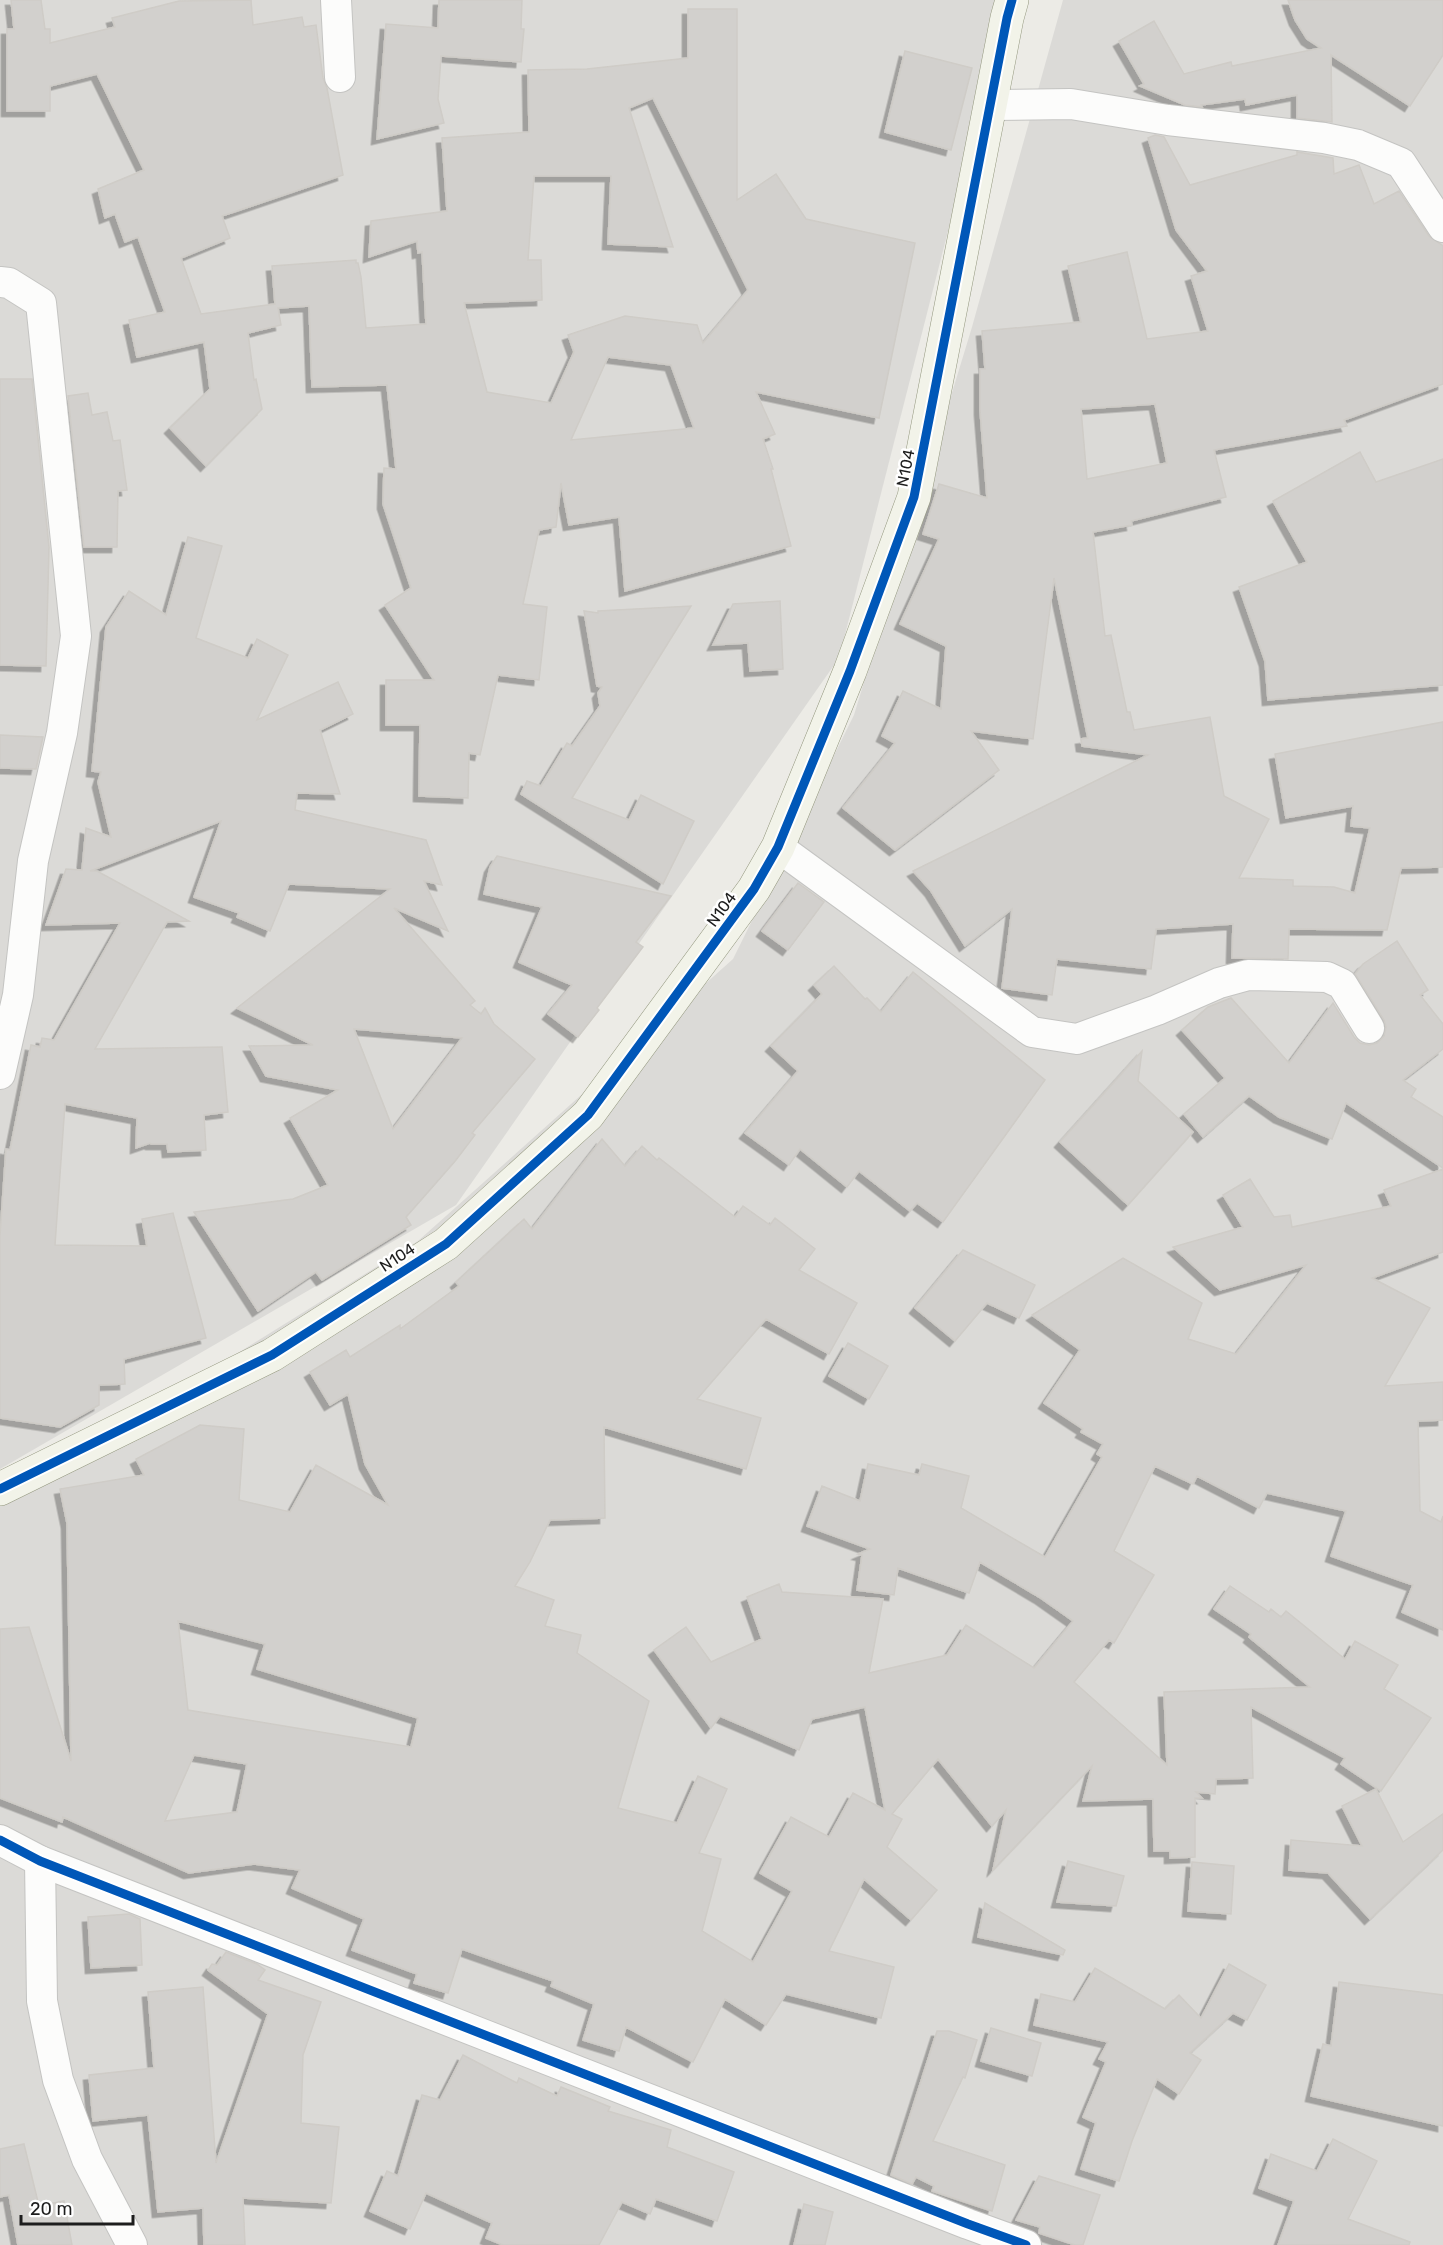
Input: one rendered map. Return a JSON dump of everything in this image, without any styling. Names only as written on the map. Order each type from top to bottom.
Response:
[{"type":"street","points":[[336,0],[340,77]]},
{"type":"street","name":"N104","points":[[0,1489],[272,1355],[446,1244],[588,1115],[754,889],[778,847],[850,671],[914,497],[1012,6]]},
{"type":"street","points":[[991,105],[1071,104],[1168,120],[1324,138],[1358,145],[1401,163],[1443,227]]},
{"type":"street","points":[[0,282],[9,282],[41,303],[76,636],[62,733],[33,861],[18,995],[0,1074]]},
{"type":"street","points":[[778,847],[1032,1032],[1077,1039],[1157,1010],[1220,983],[1248,975],[1327,977],[1342,984],[1369,1028]]},
{"type":"street","points":[[0,1840],[39,1861],[1026,2245]]},
{"type":"street","points":[[39,1861],[42,2001],[58,2080],[87,2159],[132,2245]]},
{"type":"shaded area","points":[[0,0],[1007,0],[839,658],[456,1205],[0,1469]]},
{"type":"shaded area","points":[[1063,0],[1443,0],[1443,2245],[0,2245],[0,1501],[418,1241],[733,959],[854,715],[972,327]]},
{"type":"building","points":[[11,0],[41,0],[45,29],[50,29],[50,43],[115,27],[112,18],[179,1],[251,0],[253,25],[302,17],[304,27],[316,25],[323,78],[327,88],[343,175],[222,216],[230,238],[181,258],[201,314],[275,304],[272,266],[356,260],[361,277],[366,328],[426,324],[422,252],[418,253],[417,241],[369,257],[371,221],[447,211],[442,138],[529,132],[528,70],[587,69],[688,58],[688,9],[737,9],[737,200],[776,174],[806,219],[915,243],[879,418],[756,392],[775,434],[763,439],[773,469],[771,469],[791,546],[625,591],[619,517],[569,525],[561,483],[556,527],[539,530],[523,604],[547,607],[539,680],[498,675],[480,755],[469,753],[468,798],[419,796],[420,725],[386,725],[386,680],[434,680],[385,605],[411,588],[383,504],[384,468],[396,469],[387,385],[312,387],[309,306],[278,308],[281,325],[248,333],[254,380],[256,379],[262,409],[206,466],[170,428],[210,389],[204,342],[137,357],[129,320],[165,312],[138,237],[125,242],[115,214],[105,218],[98,189],[144,170],[97,74],[50,86],[50,111],[7,111],[7,29],[14,29]],"holes":[[[653,98],[748,290],[703,343],[697,325],[625,316],[568,335],[574,352],[551,403],[487,392],[464,303],[542,300],[541,260],[528,260],[534,176],[611,176],[608,244],[673,247],[629,108]],[[608,357],[671,365],[694,428],[571,440]]]},
{"type":"building","points":[[439,0],[522,0],[521,29],[524,29],[521,62],[441,56],[438,99],[444,123],[377,139],[386,24],[438,28]]},
{"type":"building","points":[[1288,0],[1443,0],[1443,55],[1410,106],[1331,55],[1332,122],[1297,118],[1297,95],[1246,105],[1245,99],[1201,105],[1202,107],[1185,105],[1140,86],[1144,84],[1119,41],[1154,21],[1184,74],[1231,62],[1232,66],[1321,48],[1307,39],[1295,20]]},
{"type":"building","points":[[905,51],[972,68],[951,150],[885,132]]},
{"type":"building","points":[[1155,135],[1164,137],[1190,185],[1297,155],[1297,152],[1333,158],[1334,174],[1359,165],[1374,204],[1399,191],[1429,236],[1443,246],[1443,384],[1344,420],[1347,426],[1214,450],[1226,497],[1131,521],[1132,525],[1093,532],[1105,636],[1111,635],[1127,712],[1130,712],[1134,730],[1210,717],[1224,796],[1269,819],[1239,878],[1293,880],[1293,886],[1334,887],[1355,893],[1370,828],[1351,826],[1353,806],[1286,818],[1275,754],[1443,722],[1443,867],[1401,868],[1387,930],[1289,929],[1288,959],[1232,958],[1233,924],[1156,929],[1151,969],[1057,959],[1052,995],[1002,988],[1012,909],[965,946],[931,891],[913,871],[1148,755],[1082,746],[1081,739],[1088,738],[1054,578],[1033,739],[971,731],[999,770],[895,850],[843,808],[895,743],[882,736],[903,691],[941,709],[946,646],[900,624],[939,539],[923,534],[939,484],[987,498],[980,410],[980,369],[985,369],[982,331],[1081,322],[1068,266],[1127,252],[1147,339],[1208,331],[1191,276],[1207,271],[1176,230],[1148,138]],"holes":[[[1155,404],[1167,463],[1087,479],[1081,409]]]},
{"type":"building","points":[[0,379],[32,379],[49,547],[46,666],[0,665]]},
{"type":"building","points":[[88,393],[92,415],[107,412],[113,441],[120,440],[127,490],[118,491],[117,547],[84,547],[68,396]]},
{"type":"building","points":[[1360,452],[1376,482],[1443,459],[1443,685],[1268,700],[1265,661],[1239,587],[1307,562],[1273,501]]},
{"type":"building","points":[[188,537],[222,546],[196,638],[248,658],[257,639],[288,655],[257,720],[338,682],[353,714],[320,730],[340,794],[297,793],[295,810],[426,840],[442,885],[424,881],[448,931],[394,908],[475,1001],[470,1005],[481,1014],[485,1008],[494,1024],[535,1059],[472,1133],[475,1135],[456,1160],[406,1217],[411,1225],[322,1280],[316,1272],[258,1311],[194,1212],[293,1199],[328,1185],[290,1118],[338,1090],[266,1076],[249,1046],[313,1045],[237,1008],[390,889],[289,884],[270,931],[237,917],[239,913],[194,897],[221,821],[90,871],[97,871],[189,921],[167,922],[95,1049],[222,1047],[228,1112],[204,1115],[206,1150],[168,1152],[167,1144],[150,1143],[136,1148],[137,1118],[65,1104],[55,1245],[147,1246],[142,1219],[173,1213],[206,1338],[124,1359],[125,1384],[99,1385],[99,1405],[60,1427],[0,1418],[0,1235],[6,1149],[10,1150],[31,1045],[40,1047],[42,1038],[54,1040],[120,923],[46,925],[66,869],[82,870],[86,828],[111,837],[98,782],[101,772],[92,771],[106,627],[129,591],[166,615]],"holes":[[[354,1029],[462,1038],[393,1129]]]},
{"type":"building","points":[[780,601],[783,669],[750,671],[748,643],[713,645],[733,604]]},
{"type":"building","points":[[691,606],[572,798],[629,820],[641,795],[694,821],[663,884],[521,794],[527,781],[541,786],[567,743],[572,746],[600,706],[598,693],[602,687],[597,686],[584,611],[598,613],[598,611]]},
{"type":"building","points":[[0,735],[43,737],[36,769],[0,768]]},
{"type":"building","points":[[497,856],[671,896],[636,942],[643,947],[578,1037],[548,1014],[572,985],[519,962],[542,907],[484,894],[490,867]]},
{"type":"building","points":[[798,883],[824,902],[788,950],[762,931]]},
{"type":"building","points":[[1397,941],[1428,990],[1420,995],[1443,1024],[1443,1049],[1403,1080],[1416,1089],[1411,1097],[1443,1117],[1443,1168],[1346,1103],[1332,1139],[1279,1117],[1249,1096],[1203,1137],[1184,1114],[1225,1078],[1182,1030],[1208,1007],[1231,998],[1289,1063],[1333,1003],[1360,1043],[1369,1045],[1377,1043],[1384,1036],[1386,1027],[1384,1020],[1355,974],[1363,964]]},
{"type":"building","points":[[834,966],[865,999],[867,998],[881,1012],[913,972],[1045,1080],[943,1222],[917,1203],[910,1211],[859,1171],[847,1187],[800,1149],[789,1165],[745,1133],[798,1071],[771,1046],[822,994],[814,985]]},
{"type":"building","points":[[1142,1051],[1138,1081],[1193,1132],[1128,1205],[1060,1142]]},
{"type":"building","points":[[602,1139],[625,1166],[642,1146],[657,1160],[659,1158],[735,1217],[743,1206],[770,1225],[775,1218],[815,1249],[799,1270],[857,1303],[829,1354],[766,1319],[697,1399],[761,1418],[746,1469],[604,1427],[605,1518],[550,1520],[530,1562],[515,1586],[554,1600],[545,1626],[581,1635],[577,1653],[649,1701],[618,1808],[677,1823],[698,1776],[727,1789],[699,1853],[721,1859],[702,1931],[753,1962],[792,1891],[760,1873],[791,1817],[829,1837],[853,1793],[885,1810],[865,1707],[812,1719],[799,1750],[720,1716],[711,1728],[654,1650],[686,1627],[711,1662],[762,1639],[747,1597],[779,1584],[782,1592],[883,1599],[869,1673],[947,1655],[966,1625],[1034,1668],[1073,1621],[1039,1597],[980,1562],[969,1593],[898,1568],[894,1595],[857,1590],[862,1555],[858,1554],[870,1549],[807,1526],[822,1486],[860,1501],[868,1464],[919,1475],[922,1464],[969,1476],[961,1508],[1045,1557],[1102,1457],[1097,1454],[1103,1444],[1081,1432],[1083,1429],[1044,1403],[1080,1350],[1032,1315],[1123,1258],[1202,1303],[1188,1339],[1236,1354],[1306,1265],[1220,1290],[1173,1247],[1243,1227],[1223,1195],[1250,1179],[1274,1217],[1290,1215],[1292,1227],[1391,1206],[1384,1190],[1443,1169],[1443,1252],[1372,1278],[1430,1308],[1385,1386],[1443,1382],[1443,1420],[1418,1421],[1420,1511],[1441,1522],[1443,1516],[1443,1630],[1402,1612],[1413,1585],[1331,1556],[1346,1511],[1267,1493],[1259,1508],[1197,1476],[1193,1484],[1155,1466],[1114,1551],[1154,1575],[1114,1643],[1109,1640],[1074,1682],[1167,1765],[1164,1692],[1310,1687],[1249,1637],[1251,1634],[1214,1609],[1230,1586],[1269,1612],[1271,1609],[1281,1617],[1286,1611],[1345,1659],[1355,1641],[1398,1665],[1384,1689],[1431,1718],[1381,1791],[1341,1764],[1345,1758],[1251,1707],[1253,1778],[1216,1779],[1215,1794],[1196,1792],[1202,1798],[1195,1798],[1195,1857],[1170,1858],[1170,1851],[1154,1851],[1153,1799],[1083,1801],[1092,1766],[993,1870],[1006,1810],[992,1826],[938,1759],[892,1814],[902,1819],[887,1847],[937,1890],[911,1920],[864,1879],[829,1951],[894,1967],[881,2018],[786,1994],[766,2025],[725,1999],[693,2062],[626,2027],[619,2051],[583,2040],[594,2004],[551,1986],[553,1981],[462,1949],[448,1993],[414,1983],[417,1974],[352,1950],[364,1919],[292,1888],[300,1870],[254,1864],[189,1873],[63,1817],[62,1822],[0,1798],[0,1629],[29,1627],[71,1761],[67,1523],[60,1489],[144,1475],[136,1459],[200,1425],[244,1429],[239,1500],[290,1512],[316,1465],[388,1505],[365,1464],[348,1394],[330,1405],[310,1372],[346,1350],[350,1357],[400,1325],[400,1329],[459,1286],[456,1282],[524,1219],[532,1229]],"holes":[[[178,1621],[265,1644],[257,1669],[418,1718],[411,1747],[188,1710]],[[194,1755],[247,1764],[237,1812],[165,1821]]]},
{"type":"building","points":[[963,1250],[1035,1285],[1019,1318],[987,1303],[955,1341],[915,1308]]},
{"type":"building","points":[[848,1343],[888,1366],[869,1399],[829,1376]]},
{"type":"building","points":[[1376,1789],[1403,1842],[1443,1814],[1443,1850],[1370,1919],[1328,1873],[1289,1870],[1291,1840],[1362,1846],[1342,1806]]},
{"type":"building","points":[[1068,1861],[1124,1876],[1116,1906],[1057,1902]]},
{"type":"building","points":[[1192,1862],[1234,1866],[1231,1914],[1188,1911]]},
{"type":"building","points":[[985,1903],[1065,1950],[1063,1955],[978,1937]]},
{"type":"building","points":[[129,1914],[140,1919],[142,1965],[91,1968],[88,1917]]},
{"type":"building","points":[[226,1952],[257,1964],[265,1970],[258,1980],[321,2002],[303,2055],[301,2123],[339,2127],[331,2203],[243,2198],[245,2245],[204,2245],[203,2208],[158,2212],[148,2115],[93,2121],[89,2075],[154,2068],[148,1992],[203,1987],[216,2163],[268,2014],[208,1970],[212,1964],[217,1965]]},
{"type":"building","points":[[1229,1964],[1266,1985],[1247,2020],[1233,2013],[1190,2053],[1201,2060],[1179,2094],[1157,2079],[1119,2181],[1081,2169],[1096,2123],[1083,2117],[1106,2062],[1099,2059],[1108,2042],[1034,2025],[1041,1994],[1075,2002],[1095,1968],[1165,2009],[1179,1995],[1201,2018]]},
{"type":"building","points":[[1339,1982],[1443,1995],[1443,2126],[1311,2096],[1323,2044],[1331,2046]]},
{"type":"building","points":[[991,2028],[1041,2043],[1032,2076],[981,2061]]},
{"type":"building","points":[[937,2031],[949,2031],[977,2040],[965,2078],[963,2077],[933,2141],[1005,2165],[992,2211],[932,2191],[934,2186],[916,2177],[912,2184],[891,2175]]},
{"type":"building","points":[[463,2055],[517,2083],[519,2078],[557,2096],[561,2087],[610,2107],[608,2111],[671,2130],[667,2147],[734,2172],[717,2221],[656,2199],[650,2214],[622,2202],[599,2245],[503,2245],[486,2238],[492,2223],[426,2193],[410,2229],[370,2211],[387,2171],[398,2176],[422,2095],[440,2100]]},
{"type":"building","points":[[1333,2139],[1377,2161],[1348,2219],[1410,2242],[1409,2245],[1278,2245],[1294,2201],[1259,2188],[1271,2154],[1317,2171]]},
{"type":"building","points":[[24,2144],[39,2206],[64,2201],[72,2245],[18,2245],[9,2195],[0,2197],[0,2149]]},
{"type":"building","points":[[1039,2176],[1100,2195],[1083,2245],[1075,2245],[1039,2233],[1040,2227],[1016,2220]]},
{"type":"building","points":[[804,2204],[833,2212],[825,2245],[794,2245]]},
{"type":"cycle path","points":[[0,1489],[272,1355],[446,1244],[588,1115],[754,889],[778,847],[850,671],[914,497],[1012,0]]},
{"type":"cycle path","points":[[0,1840],[40,1861],[1026,2245]]}]
